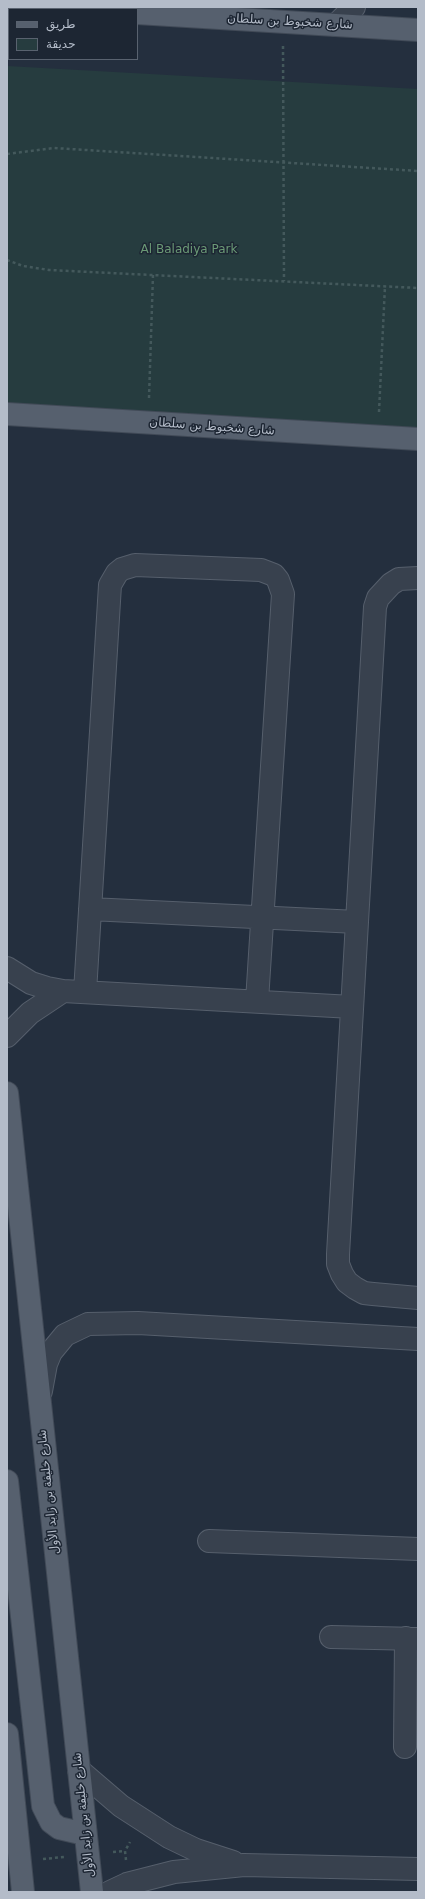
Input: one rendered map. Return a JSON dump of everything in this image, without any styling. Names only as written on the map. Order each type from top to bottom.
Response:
[{"type":"main road","points":[[36,7],[53,8]]},
{"type":"main road","name":"شارع شخبوط بن سلطان","points":[[138,13],[418,30]]},
{"type":"main road","name":"شارع شخبوط بن سلطان","points":[[7,414],[417,439]]},
{"type":"main road","name":"شارع خليفة بن زايد الأول","points":[[7,1093],[92,1892]]},
{"type":"main road","points":[[7,1481],[43,1806],[51,1822],[59,1828],[76,1832],[85,1829]]},
{"type":"main road","points":[[7,1734],[8,1760],[23,1892]]},
{"type":"lane","points":[[336,24],[354,7]]},
{"type":"lane","points":[[85,992],[109,592],[113,579],[122,569],[135,565],[261,570],[274,575],[278,580],[283,594],[257,1001]]},
{"type":"lane","points":[[418,578],[399,579],[391,584],[378,598],[375,607],[338,1264],[347,1282],[364,1293],[418,1298]]},
{"type":"lane","points":[[90,909],[357,922]]},
{"type":"lane","points":[[7,968],[31,983],[63,991],[352,1007]]},
{"type":"lane","points":[[7,1036],[30,1013],[63,991]]},
{"type":"lane","points":[[39,1400],[46,1364],[51,1352],[65,1335],[88,1324],[113,1322],[138,1323],[418,1339]]},
{"type":"lane","points":[[209,1541],[418,1549]]},
{"type":"lane","points":[[331,1637],[412,1639],[406,1747]]},
{"type":"lane","points":[[79,1770],[99,1788],[143,1821],[169,1837],[196,1850],[244,1865]]},
{"type":"lane","points":[[118,1888],[174,1872],[244,1865],[418,1868]]},
{"type":"path","points":[[283,21],[284,281]]},
{"type":"path","points":[[7,154],[54,148],[418,171]]},
{"type":"path","points":[[7,260],[23,266],[49,270],[418,288]]},
{"type":"path","points":[[148,423],[153,275]]},
{"type":"path","points":[[377,437],[385,286]]},
{"type":"path","points":[[118,1888],[125,1851],[143,1821]]},
{"type":"green space","name":"Al Baladiya Park","points":[[7,66],[418,89],[418,430],[7,414]]}]
